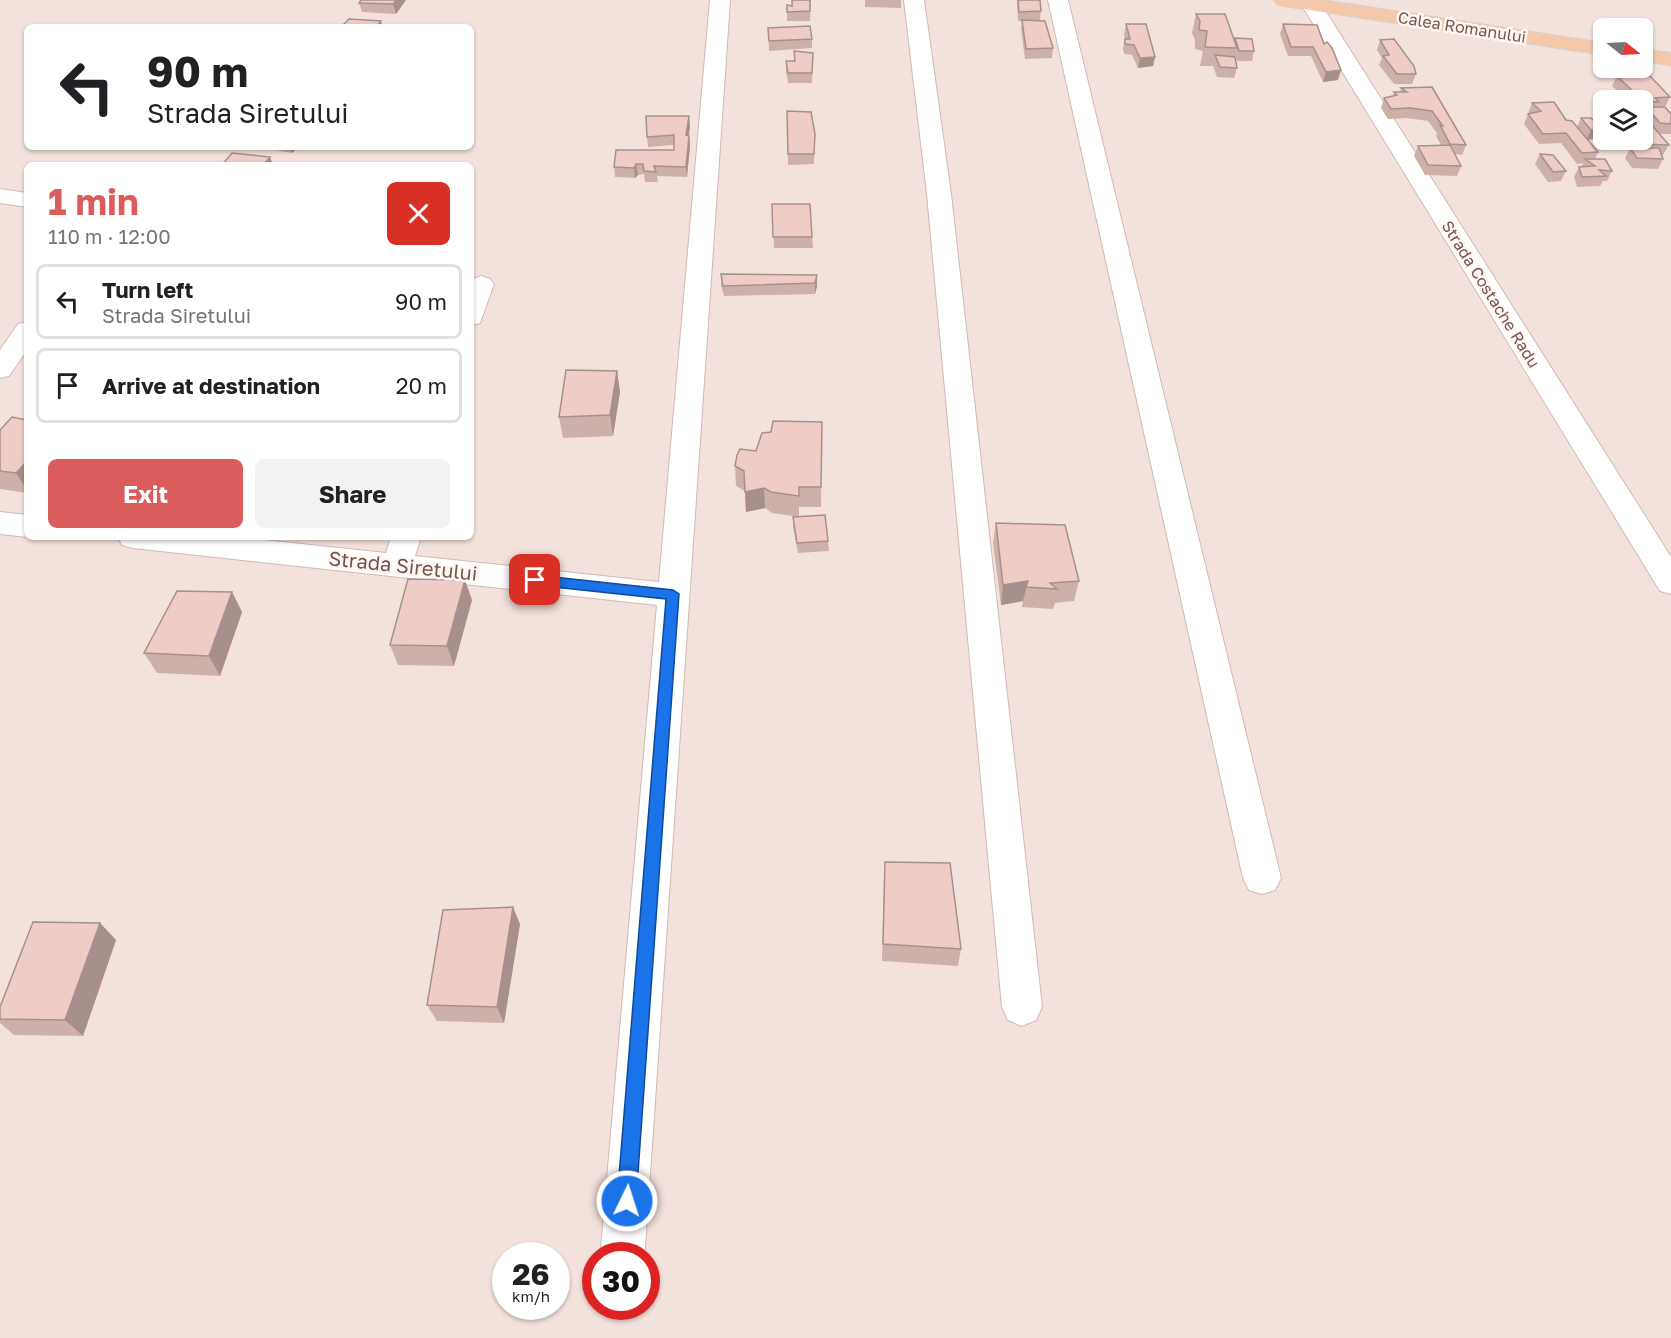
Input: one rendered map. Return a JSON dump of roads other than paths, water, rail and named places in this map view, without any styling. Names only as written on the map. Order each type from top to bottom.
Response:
[{"type":"main road","name":"Calea Romanului","points":[[1284,0],[1593,47]]},
{"type":"main road","points":[[1653,57],[1671,59]]},
{"type":"street","points":[[623,1242],[720,0]]},
{"type":"street","points":[[914,0],[939,194],[1022,1007]]},
{"type":"street","points":[[1058,0],[1262,878]]},
{"type":"street","name":"Strada Costache Radu","points":[[1311,4],[1671,583]]},
{"type":"street","points":[[0,196],[24,200]]},
{"type":"street","points":[[474,307],[481,284]]},
{"type":"street","points":[[0,370],[24,334]]},
{"type":"street","points":[[0,523],[24,526]]},
{"type":"street","name":"Strada Siretului","points":[[191,540],[402,551],[673,594]]}]
